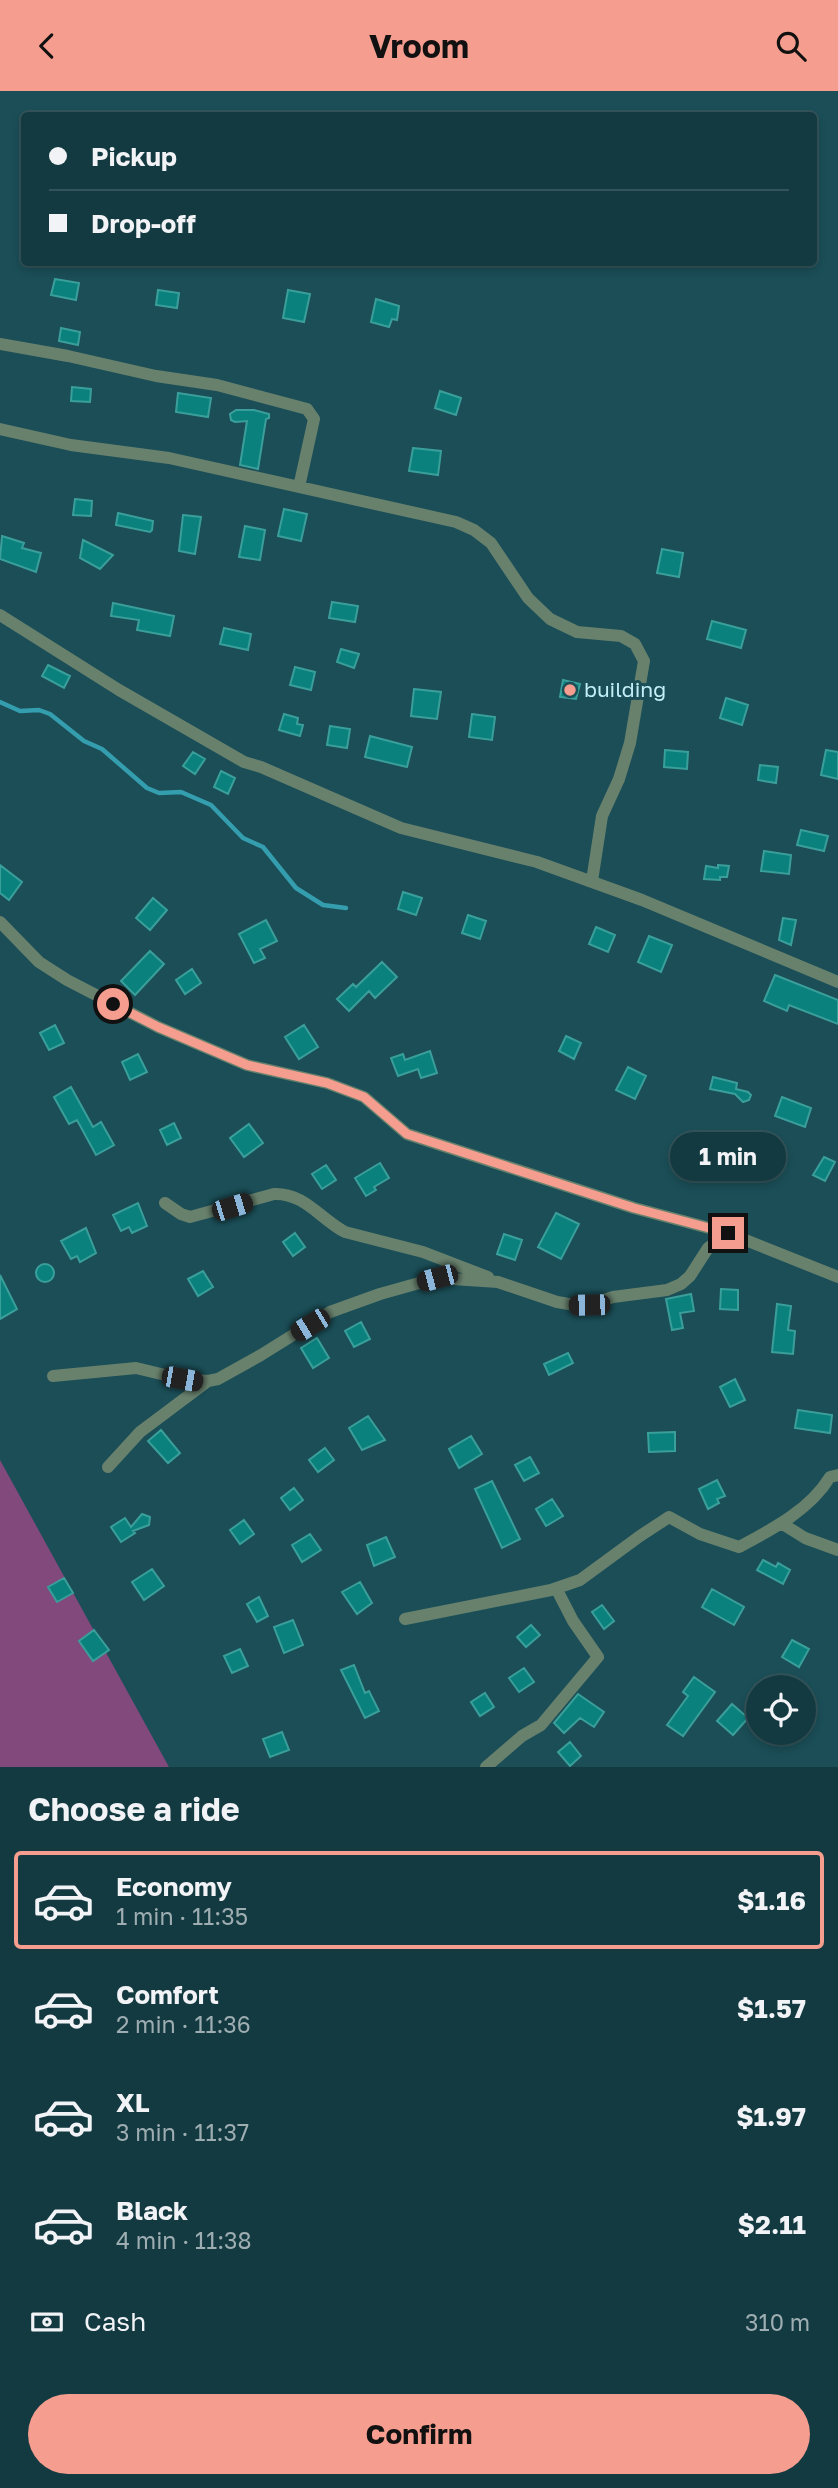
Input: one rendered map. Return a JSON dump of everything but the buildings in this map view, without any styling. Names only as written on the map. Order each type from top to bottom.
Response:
[{"type":"street","points":[[0,344],[156,376],[217,385],[307,409],[314,419],[299,488]]},
{"type":"street","points":[[0,429],[71,445],[169,458],[456,522],[474,530],[491,543],[528,598],[550,619],[577,632],[621,636],[635,644],[644,661],[631,743],[619,779],[602,816],[592,881]]},
{"type":"street","points":[[0,615],[119,690],[244,762],[401,828],[537,862],[592,881],[838,982]]},
{"type":"street","points":[[0,922],[39,962],[78,986],[158,1027],[247,1065],[327,1083],[364,1097],[407,1134],[634,1208],[728,1233],[838,1277]]},
{"type":"street","points":[[165,1203],[190,1217],[274,1194],[286,1194],[312,1206],[345,1232],[423,1252],[498,1282],[557,1302],[575,1305],[589,1305],[614,1297],[667,1290],[681,1284],[690,1276],[708,1248],[728,1233]]},
{"type":"street","points":[[53,1376],[136,1368],[182,1379],[218,1379],[330,1312],[359,1301],[437,1278],[498,1282]]},
{"type":"street","points":[[108,1467],[140,1432],[208,1381]]},
{"type":"street","points":[[405,1619],[556,1588],[580,1580],[670,1517],[700,1534],[738,1547],[781,1523],[822,1490],[830,1477],[838,1475]]},
{"type":"street","points":[[781,1523],[805,1538],[838,1550]]},
{"type":"street","points":[[486,1767],[522,1736],[541,1725],[598,1657],[573,1621],[556,1588]]},
{"type":"shaded area","points":[[0,1460],[169,1767],[0,1767]]},
{"type":"waterway","points":[[0,702],[20,711],[39,710],[50,714],[84,741],[102,749],[147,788],[159,793],[181,792],[211,805],[243,838],[263,847],[296,888],[323,905],[346,908]]},
{"type":"place","name":"building","points":[[570,690]]},
{"type":"route","points":[[113,1004],[158,1027],[247,1065],[327,1083],[364,1097],[407,1134],[634,1208],[728,1233]]}]
